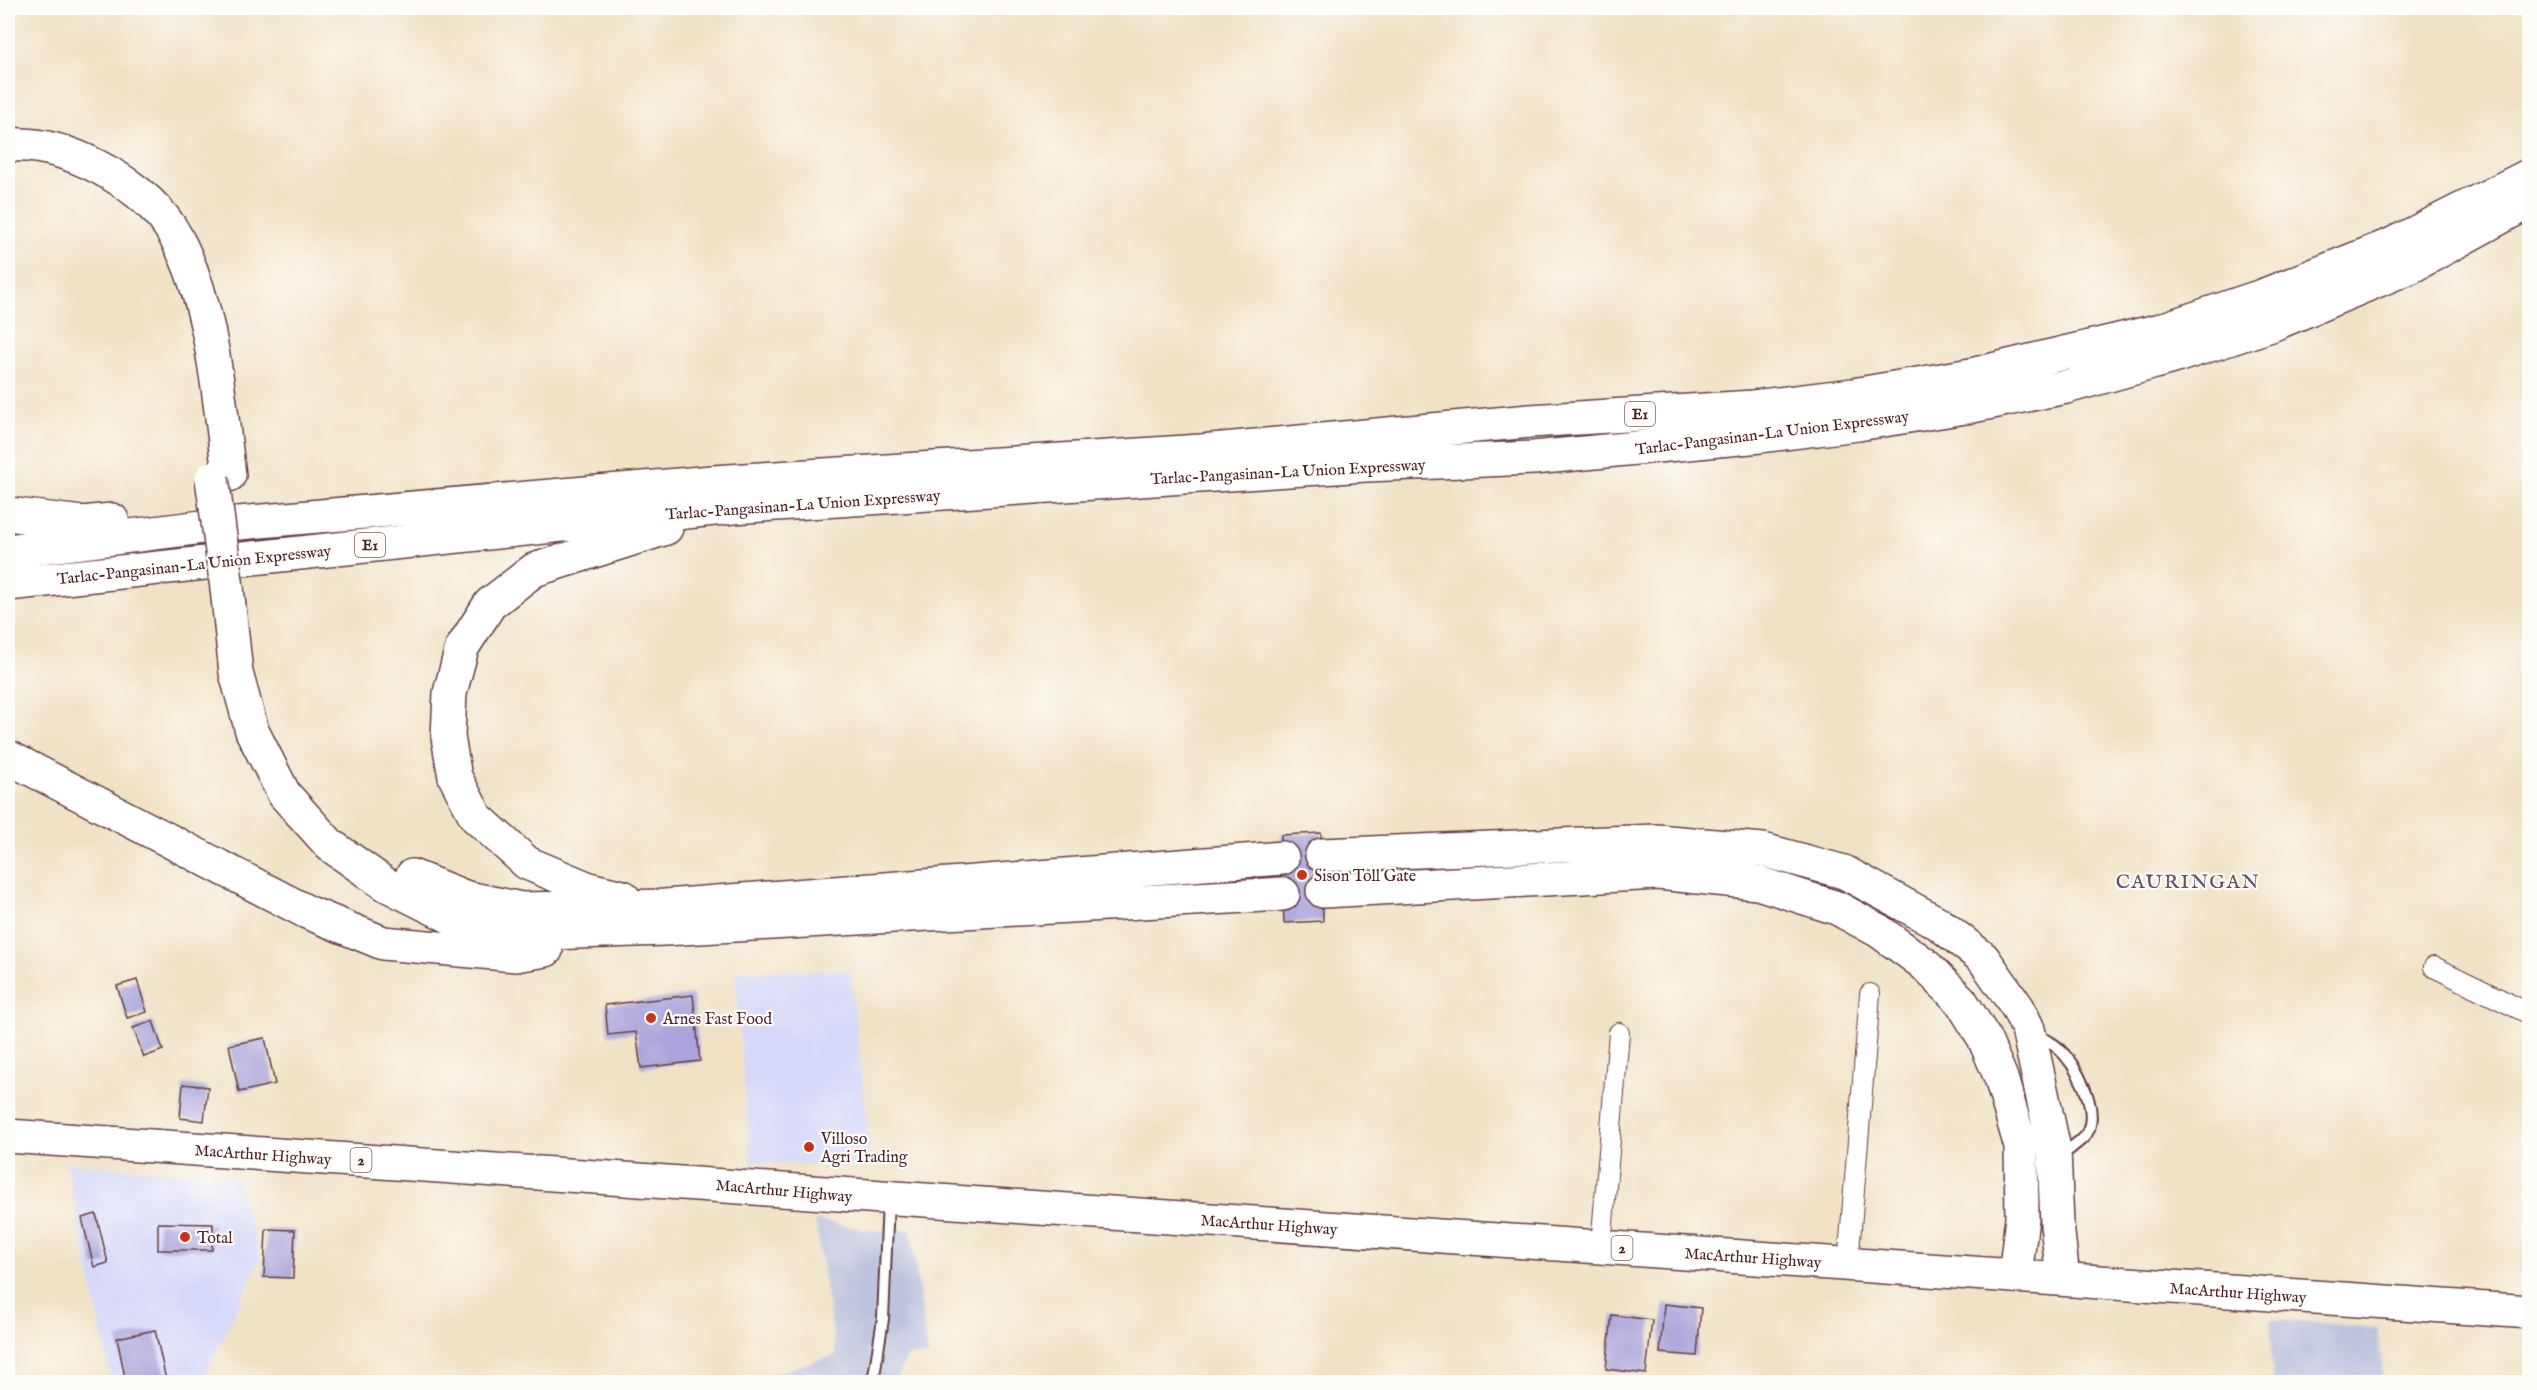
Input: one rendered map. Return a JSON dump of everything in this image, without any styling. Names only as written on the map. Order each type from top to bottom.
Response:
[{"type":"highway","points":[[8,145],[20,144],[56,150],[89,162],[126,184],[141,196],[169,226],[194,278],[210,335],[221,476],[236,587],[274,730],[303,784],[346,830],[399,871],[467,898],[521,909],[664,918],[1283,894]]},
{"type":"highway","points":[[8,166],[49,170],[81,180],[113,201],[143,226],[175,287],[189,333],[221,476]]},
{"type":"highway","name":"Tarlac-Pangasinan-La Union Expressway","points":[[8,584],[733,507],[1366,465],[1753,407],[1853,395],[1971,375],[2161,330],[2262,296],[2393,244],[2529,175]]},
{"type":"highway","name":"Tarlac-Pangasinan-La Union Expressway","points":[[8,551],[227,524],[713,482],[1201,451],[1532,439],[1760,436],[1858,424],[1972,406],[2066,387],[2173,357],[2271,325],[2412,266],[2529,201]]},
{"type":"highway","points":[[664,918],[527,863],[476,817],[455,777],[448,738],[450,693],[462,648],[490,604],[534,570],[733,507]]},
{"type":"highway","points":[[8,514],[82,523],[153,516],[227,524]]},
{"type":"highway","points":[[8,757],[307,912],[382,943],[516,955],[664,918],[1282,858]]},
{"type":"highway","points":[[1322,855],[1656,841],[1763,850],[1844,872],[1938,923],[1983,958],[2018,1008],[2028,1029],[2038,1148],[2056,1224],[2063,1279]]},
{"type":"highway","points":[[1323,891],[1658,873],[1758,883],[1837,908],[1879,931],[1923,963],[1961,1001],[1984,1038],[2001,1078],[2038,1148],[2022,1218],[2015,1276]]},
{"type":"highway","name":"MacArthur Highway","points":[[8,1136],[538,1171],[888,1198],[2529,1312]]},
{"type":"street","points":[[2434,967],[2529,1014]]},
{"type":"street","points":[[1848,1264],[1870,994]]},
{"type":"street","points":[[1601,1246],[1619,1033]]},
{"type":"lane","points":[[2028,1029],[2057,1047],[2076,1071],[2088,1096],[2091,1119],[2087,1134],[2070,1149],[2038,1148]]},
{"type":"lane","points":[[873,1383],[883,1319],[888,1198]]},
{"type":"path","points":[[2529,1023],[2525,1043],[2529,1047]]},
{"type":"shaded area","points":[[850,970],[872,1167],[750,1162],[735,971]]},
{"type":"shaded area","points":[[66,1163],[236,1177],[261,1258],[202,1382],[112,1382]]},
{"type":"shaded area","points":[[815,1220],[867,1230],[911,1230],[928,1356],[907,1356],[895,1382],[759,1382],[759,1378],[836,1355]]},
{"type":"shaded area","points":[[2270,1319],[2378,1328],[2384,1382],[2273,1382]]},
{"type":"building","name":"Sison Toll Gate","points":[[1321,833],[1323,921],[1284,923],[1281,835]]},
{"type":"building","points":[[137,980],[147,1012],[127,1018],[117,986]]},
{"type":"building","name":"Arnes Fast Food","points":[[693,995],[700,1061],[641,1068],[636,1032],[608,1035],[605,1005]]},
{"type":"building","points":[[153,1021],[163,1050],[144,1057],[133,1028]]},
{"type":"building","points":[[265,1038],[275,1084],[239,1092],[229,1045]]},
{"type":"building","points":[[183,1084],[208,1087],[204,1121],[180,1118]]},
{"type":"building","points":[[96,1214],[108,1263],[94,1267],[82,1218]]},
{"type":"building","name":"Total","points":[[158,1223],[213,1224],[212,1250],[158,1250]]},
{"type":"building","points":[[266,1229],[295,1230],[293,1278],[264,1277]]},
{"type":"building","points":[[1664,1304],[1701,1308],[1697,1356],[1660,1353]]},
{"type":"building","points":[[1612,1315],[1652,1320],[1646,1374],[1606,1369]]},
{"type":"building","points":[[155,1330],[166,1380],[126,1382],[117,1338]]},
{"type":"place","name":"Sison Toll Gate","points":[[1302,875]]},
{"type":"place","name":"Arnes Fast Food","points":[[651,1018]]},
{"type":"place","name":"Villoso Agri Trading","points":[[809,1147]]},
{"type":"place","name":"Total","points":[[185,1237]]},
{"type":"district","name":"CAURINGAN","points":[[2188,881]]}]
